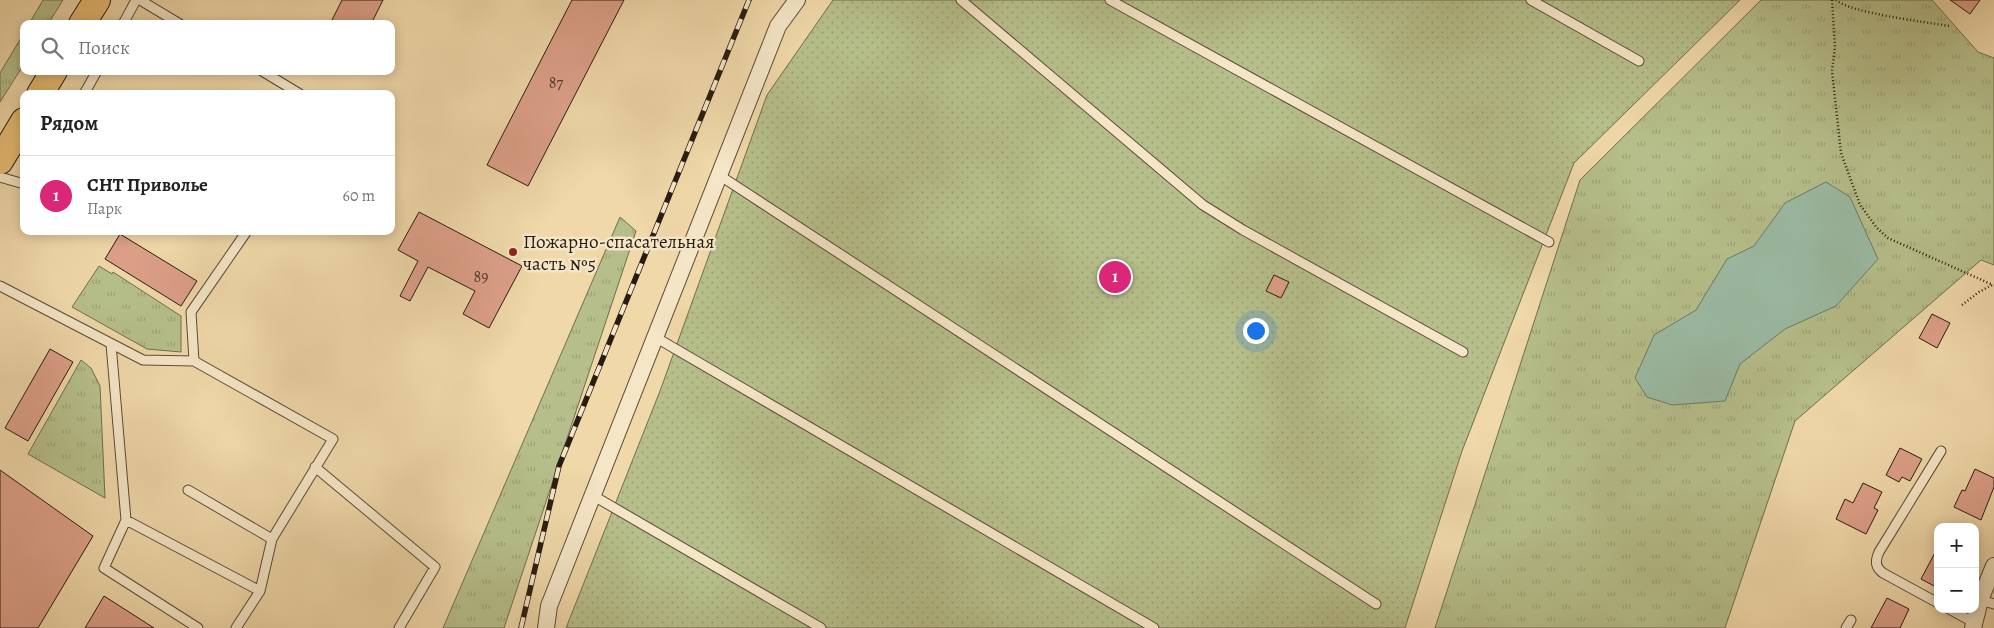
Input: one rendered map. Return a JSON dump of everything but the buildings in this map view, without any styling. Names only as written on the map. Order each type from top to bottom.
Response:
[{"type":"main road","points":[[84,20],[97,0]]},
{"type":"main road","points":[[42,90],[52,75]]},
{"type":"street","points":[[546,628],[549,606],[778,26],[797,0]]},
{"type":"street","points":[[1973,625],[1987,602],[1994,566]]},
{"type":"lane","points":[[125,20],[136,0]]},
{"type":"lane","points":[[140,0],[173,20]]},
{"type":"lane","points":[[961,0],[1202,205],[1243,230],[1463,352]]},
{"type":"lane","points":[[1110,0],[1549,242]]},
{"type":"lane","points":[[1530,0],[1639,61]]},
{"type":"lane","points":[[86,90],[95,75]]},
{"type":"lane","points":[[269,75],[293,90]]},
{"type":"lane","points":[[719,175],[1376,604]]},
{"type":"lane","points":[[0,177],[20,183]]},
{"type":"lane","points":[[194,362],[191,312],[244,235]]},
{"type":"lane","points":[[0,286],[142,360],[194,362],[333,439],[272,539],[260,591],[236,628]]},
{"type":"lane","points":[[655,336],[1154,628]]},
{"type":"lane","points":[[111,344],[126,520],[104,568],[198,628]]},
{"type":"lane","points":[[1934,601],[1883,573],[1878,568],[1876,560],[1879,552],[1941,451]]},
{"type":"lane","points":[[315,467],[435,567],[399,628]]},
{"type":"lane","points":[[188,490],[272,539]]},
{"type":"lane","points":[[592,495],[821,628]]},
{"type":"lane","points":[[126,520],[260,591]]},
{"type":"lane","points":[[1955,613],[1973,625]]},
{"type":"path","points":[[1832,0],[1835,47],[1832,71],[1841,153],[1860,205],[1877,228],[1888,238],[1993,285]]},
{"type":"path","points":[[1836,0],[1841,4],[1875,13],[1949,26]]},
{"type":"path","points":[[1962,305],[1983,289],[1993,285]]},
{"type":"green space","points":[[43,0],[63,0],[50,20],[31,20]]},
{"type":"green space","points":[[833,0],[1740,0],[1574,163],[1462,451],[1405,628],[566,628],[660,391],[767,95]]},
{"type":"green space","points":[[1761,0],[1932,0],[1978,52],[1994,58],[1994,265],[1981,260],[1795,421],[1725,628],[1435,628],[1580,180]]},
{"type":"green space","points":[[20,40],[20,70],[0,102],[0,73]]},
{"type":"green space","points":[[620,217],[636,231],[504,628],[443,628]]},
{"type":"green space","points":[[99,266],[112,274],[113,272],[181,316],[181,352],[147,349],[72,307]]},
{"type":"green space","points":[[81,360],[91,368],[100,386],[105,498],[28,454]]},
{"type":"shaded area","points":[[1826,182],[1850,197],[1878,259],[1836,306],[1785,329],[1740,364],[1725,401],[1672,405],[1647,397],[1635,378],[1654,335],[1696,310],[1727,259],[1754,246],[1785,203]]},
{"type":"railway","points":[[521,628],[559,466],[749,0]]},
{"type":"place","name":"Пожарно-спасательная часть №5","points":[[513,252]]},
{"type":"place","name":"СНТ Приволье","points":[[1115,277]]}]
